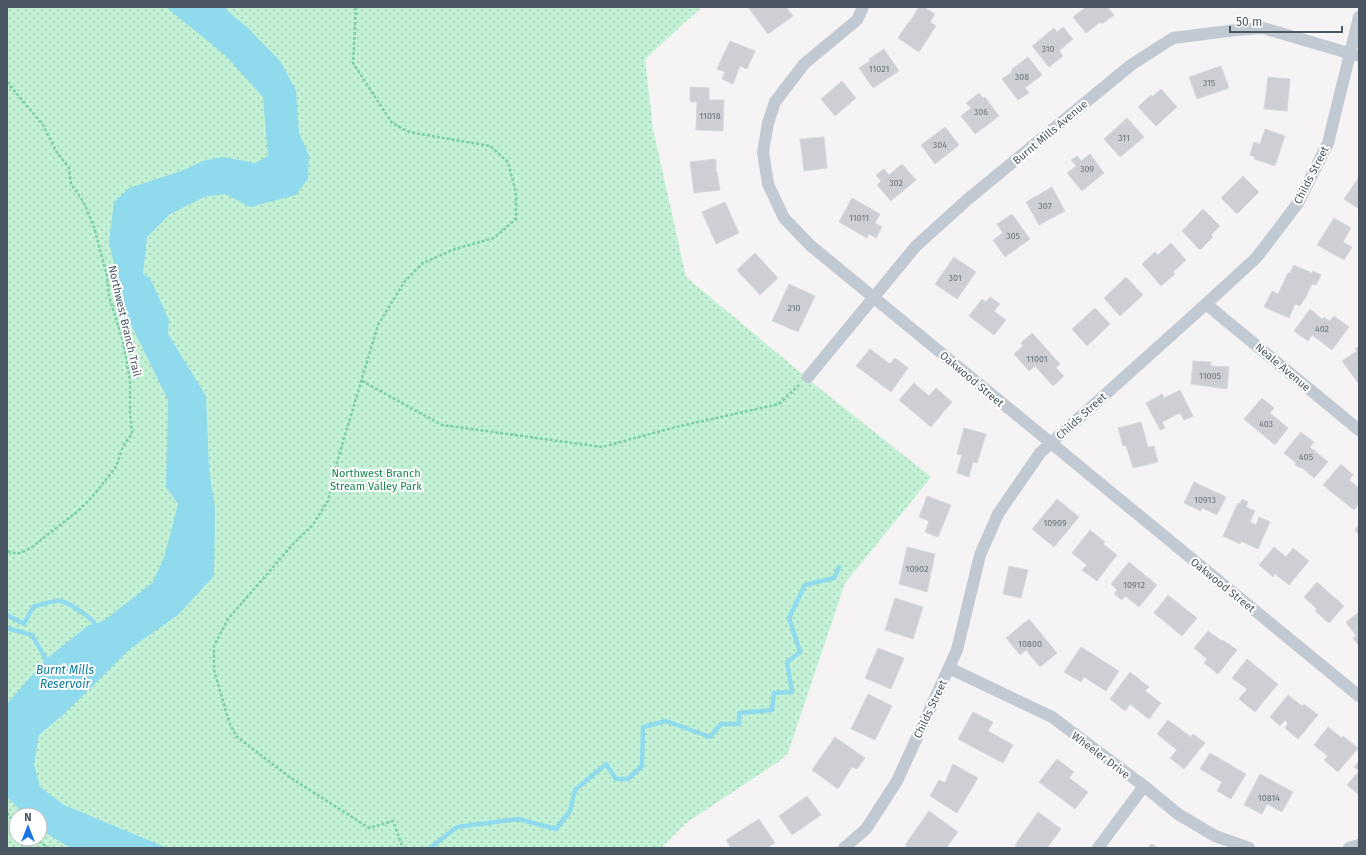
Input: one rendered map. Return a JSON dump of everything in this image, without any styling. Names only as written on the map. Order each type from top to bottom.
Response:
[{"type":"street","name":"Oakwood Street","points":[[863,7],[857,20],[804,64],[775,102],[768,123],[763,152],[768,184],[784,218],[811,246],[873,298],[1359,696]]},
{"type":"street","name":"Childs Street","points":[[844,848],[866,829],[897,781],[956,650],[980,555],[998,514],[1040,453],[1206,304],[1256,257],[1298,203],[1328,143],[1355,55],[1359,17]]},
{"type":"street","name":"Burnt Mills Avenue","points":[[808,377],[916,246],[968,199],[1131,65],[1173,38],[1263,28],[1355,55]]},
{"type":"street","name":"Neale Avenue","points":[[1206,304],[1359,430]]},
{"type":"street","name":"Wheeler Drive","points":[[949,668],[1052,717],[1144,786],[1178,814],[1196,826],[1215,836],[1249,848]]},
{"type":"street","points":[[1098,848],[1144,786]]},
{"type":"street","points":[[1349,848],[1359,845]]},
{"type":"path","points":[[356,7],[353,63],[392,123],[409,132],[490,146],[508,162],[516,193],[516,219],[494,238],[455,249],[422,263],[405,281],[378,325],[337,462],[328,501],[312,526],[294,543],[228,619],[214,646],[214,670],[229,722],[236,736],[288,776],[369,828],[393,821],[403,848]]},
{"type":"path","name":"Northwest Branch Trail","points":[[7,82],[43,125],[56,151],[69,168],[71,184],[83,201],[94,227],[107,276],[109,296],[123,342],[130,380],[130,413],[132,434],[123,446],[116,467],[92,497],[78,511],[32,547],[20,553],[7,551]]},
{"type":"path","points":[[362,381],[442,425],[602,447],[676,427],[779,404],[808,377]]},
{"type":"green space","name":"Northwest Branch Stream Valley Park","points":[[7,7],[702,7],[645,59],[653,129],[686,277],[819,388],[931,477],[845,583],[788,753],[778,762],[686,823],[661,848],[7,848]]},
{"type":"water","name":"Burnt Mills Reservoir","points":[[166,7],[225,7],[280,61],[296,90],[299,133],[309,155],[308,179],[296,195],[250,207],[225,194],[204,197],[170,214],[147,237],[143,274],[150,278],[169,320],[168,334],[206,396],[209,469],[215,508],[214,576],[178,615],[131,648],[64,714],[39,735],[34,764],[40,787],[64,805],[167,848],[70,848],[48,834],[48,807],[17,807],[7,797],[7,704],[46,659],[89,625],[97,624],[106,619],[152,583],[164,558],[178,504],[166,487],[168,400],[125,312],[109,242],[114,202],[129,188],[181,171],[206,160],[224,157],[255,163],[268,156],[263,97],[226,56]]},
{"type":"building","points":[[748,7],[786,7],[793,16],[768,34]]},
{"type":"building","points":[[919,7],[924,7],[935,14],[930,22],[936,26],[919,52],[898,38]]},
{"type":"building","points":[[1086,7],[1107,7],[1114,15],[1102,24],[1100,22],[1086,33],[1073,17]]},
{"type":"building","points":[[1063,27],[1073,39],[1059,51],[1063,56],[1049,67],[1032,46],[1054,28],[1057,32]]},
{"type":"building","points":[[730,41],[755,51],[747,69],[740,66],[733,84],[722,79],[725,72],[717,69]]},
{"type":"building","points":[[884,49],[899,71],[873,88],[859,68]]},
{"type":"building","points":[[1028,57],[1042,75],[1025,88],[1029,93],[1018,100],[1002,79]]},
{"type":"building","points":[[1221,66],[1229,88],[1197,99],[1189,77]]},
{"type":"building","points":[[1268,77],[1290,79],[1287,111],[1264,109]]},
{"type":"building","points":[[842,81],[856,98],[835,116],[821,99]]},
{"type":"building","points":[[690,87],[709,88],[709,100],[724,100],[723,131],[696,130],[697,102],[690,102]]},
{"type":"building","points":[[1161,89],[1177,107],[1156,126],[1138,107],[1151,95],[1152,97]]},
{"type":"building","points":[[979,93],[983,98],[985,97],[999,116],[975,134],[961,116],[971,108],[966,103]]},
{"type":"building","points":[[1127,118],[1144,137],[1120,157],[1104,139]]},
{"type":"building","points":[[945,127],[959,145],[935,164],[921,145]]},
{"type":"building","points":[[1265,129],[1285,136],[1275,166],[1254,159],[1255,157],[1250,155],[1254,142],[1260,144]]},
{"type":"building","points":[[824,137],[827,168],[804,171],[800,139]]},
{"type":"building","points":[[1090,154],[1104,173],[1082,191],[1067,173],[1076,166],[1071,160],[1077,156],[1081,161]]},
{"type":"building","points":[[715,159],[720,190],[694,193],[690,162]]},
{"type":"building","points":[[902,164],[916,180],[891,201],[877,185],[881,181],[876,175],[884,169],[889,175]]},
{"type":"building","points":[[1243,176],[1259,192],[1237,214],[1221,198]]},
{"type":"building","points":[[1359,177],[1359,209],[1344,199]]},
{"type":"building","points":[[1052,187],[1065,211],[1039,225],[1026,202]]},
{"type":"building","points":[[852,198],[880,214],[875,223],[882,227],[876,238],[869,234],[867,238],[839,222]]},
{"type":"building","points":[[725,202],[739,233],[716,244],[702,212]]},
{"type":"building","points":[[1203,209],[1220,226],[1211,235],[1213,237],[1200,250],[1182,231]]},
{"type":"building","points":[[1012,214],[1030,239],[1005,257],[993,240],[1003,233],[997,224]]},
{"type":"building","points":[[1334,218],[1351,228],[1343,242],[1352,247],[1344,260],[1317,245]]},
{"type":"building","points":[[1171,243],[1186,260],[1173,272],[1175,274],[1161,286],[1142,264],[1155,252],[1158,255]]},
{"type":"building","points":[[755,253],[778,278],[760,295],[737,270]]},
{"type":"building","points":[[954,257],[976,272],[957,299],[935,284]]},
{"type":"building","points":[[1294,265],[1312,273],[1313,271],[1321,275],[1316,285],[1312,284],[1300,306],[1295,304],[1289,318],[1264,307],[1272,291],[1278,294],[1288,273],[1290,273]]},
{"type":"building","points":[[1126,277],[1143,295],[1120,316],[1104,298]]},
{"type":"building","points":[[789,284],[815,296],[798,332],[772,321]]},
{"type":"building","points":[[990,297],[1000,304],[994,311],[1006,320],[994,335],[969,316],[982,299],[986,302]]},
{"type":"building","points":[[1095,308],[1110,324],[1087,346],[1072,329]]},
{"type":"building","points":[[1310,309],[1322,319],[1324,317],[1330,321],[1334,316],[1349,327],[1332,350],[1312,335],[1308,341],[1294,331]]},
{"type":"building","points":[[1032,333],[1060,364],[1056,368],[1064,376],[1053,386],[1035,366],[1029,371],[1014,354],[1023,346],[1021,343]]},
{"type":"building","points":[[1359,346],[1358,383],[1342,361],[1357,351],[1355,349]]},
{"type":"building","points":[[870,349],[890,364],[895,358],[908,368],[891,392],[856,366]]},
{"type":"building","points":[[1193,361],[1211,362],[1211,366],[1229,367],[1227,389],[1191,384]]},
{"type":"building","points":[[914,383],[929,396],[936,388],[952,402],[931,427],[899,400]]},
{"type":"building","points":[[1180,390],[1193,416],[1184,420],[1180,413],[1162,422],[1165,428],[1160,430],[1146,403],[1162,394],[1164,398]]},
{"type":"building","points":[[1262,398],[1274,408],[1270,413],[1288,428],[1275,445],[1244,419]]},
{"type":"building","points":[[1141,422],[1148,447],[1154,446],[1158,462],[1133,468],[1126,445],[1123,446],[1118,428]]},
{"type":"building","points":[[964,428],[986,434],[977,463],[973,462],[969,477],[957,473],[962,455],[957,454]]},
{"type":"building","points":[[1301,432],[1314,442],[1310,447],[1328,462],[1314,478],[1301,467],[1300,468],[1295,465],[1296,463],[1284,453]]},
{"type":"building","points":[[1341,464],[1353,475],[1349,480],[1359,488],[1359,504],[1354,510],[1323,485]]},
{"type":"building","points":[[1194,482],[1226,497],[1217,515],[1202,508],[1201,511],[1184,503]]},
{"type":"building","points":[[927,496],[951,505],[938,537],[925,532],[929,521],[919,517]]},
{"type":"building","points":[[1057,499],[1079,517],[1054,547],[1032,529]]},
{"type":"building","points":[[1242,499],[1248,502],[1246,507],[1255,511],[1250,522],[1256,525],[1259,517],[1270,522],[1258,549],[1241,541],[1240,544],[1223,536],[1238,503],[1240,504]]},
{"type":"building","points":[[1359,525],[1359,535],[1355,530]]},
{"type":"building","points":[[1090,530],[1105,542],[1103,544],[1117,555],[1097,581],[1082,570],[1087,565],[1072,553]]},
{"type":"building","points":[[907,547],[935,554],[927,592],[899,584]]},
{"type":"building","points":[[1274,547],[1286,557],[1293,548],[1309,561],[1289,585],[1275,574],[1273,577],[1259,565]]},
{"type":"building","points":[[1129,562],[1157,585],[1139,607],[1125,596],[1122,600],[1114,594],[1117,590],[1111,584]]},
{"type":"building","points":[[1009,566],[1028,570],[1021,598],[1003,594]]},
{"type":"building","points":[[1317,582],[1344,606],[1329,623],[1315,611],[1317,609],[1304,597]]},
{"type":"building","points":[[1168,595],[1197,618],[1182,636],[1154,613]]},
{"type":"building","points":[[895,598],[923,607],[913,639],[885,630]]},
{"type":"building","points":[[1359,612],[1359,646],[1353,638],[1356,636],[1346,622]]},
{"type":"building","points":[[1029,619],[1057,653],[1040,667],[1026,650],[1020,655],[1006,638]]},
{"type":"building","points":[[1208,631],[1237,650],[1218,674],[1204,663],[1207,659],[1194,648]]},
{"type":"building","points":[[1081,647],[1119,671],[1106,691],[1084,677],[1081,682],[1064,672]]},
{"type":"building","points":[[878,648],[904,658],[891,689],[865,678]]},
{"type":"building","points":[[1247,659],[1278,684],[1255,712],[1239,699],[1247,689],[1232,678]]},
{"type":"building","points":[[1130,672],[1149,687],[1145,691],[1161,703],[1149,719],[1130,704],[1125,711],[1110,699]]},
{"type":"building","points":[[868,694],[892,706],[875,740],[851,729]]},
{"type":"building","points":[[1288,695],[1302,706],[1304,704],[1318,715],[1298,739],[1285,728],[1288,723],[1285,720],[1280,726],[1270,717]]},
{"type":"building","points":[[973,712],[993,722],[988,731],[1013,745],[1003,763],[958,739]]},
{"type":"building","points":[[1168,720],[1191,737],[1193,734],[1205,743],[1184,769],[1170,758],[1177,750],[1157,734]]},
{"type":"building","points":[[1328,727],[1342,738],[1343,736],[1358,748],[1338,772],[1324,760],[1328,756],[1314,745]]},
{"type":"building","points":[[835,737],[865,758],[857,769],[852,767],[838,789],[812,770]]},
{"type":"building","points":[[1210,753],[1246,774],[1231,799],[1217,791],[1222,782],[1200,769]]},
{"type":"building","points":[[1057,759],[1074,772],[1069,778],[1088,792],[1075,809],[1039,782]]},
{"type":"building","points":[[1359,761],[1359,771],[1354,767]]},
{"type":"building","points":[[953,764],[978,778],[957,813],[930,796],[939,780],[945,783]]},
{"type":"building","points":[[1359,771],[1359,795],[1347,785]]},
{"type":"building","points":[[1260,774],[1293,792],[1282,812],[1267,804],[1262,814],[1244,805]]},
{"type":"building","points":[[807,796],[821,815],[792,835],[779,816]]},
{"type":"building","points":[[929,811],[958,832],[946,848],[909,848],[905,845]]},
{"type":"building","points":[[1038,812],[1061,829],[1047,848],[1019,848],[1015,845]]},
{"type":"building","points":[[759,819],[775,843],[766,848],[731,848],[726,840]]},
{"type":"building","points":[[1151,844],[1159,848],[1148,848]]},
{"type":"waterway","points":[[430,848],[457,827],[518,819],[556,829],[570,811],[575,790],[606,764],[616,779],[628,779],[642,766],[643,727],[666,721],[710,737],[721,724],[739,724],[739,713],[772,710],[774,693],[792,692],[787,662],[800,652],[789,618],[805,585],[834,578],[839,567]]},
{"type":"waterway","points":[[7,615],[24,624],[33,607],[60,601],[65,602],[82,612],[100,630]]},
{"type":"waterway","points":[[7,628],[32,635],[48,663]]}]
